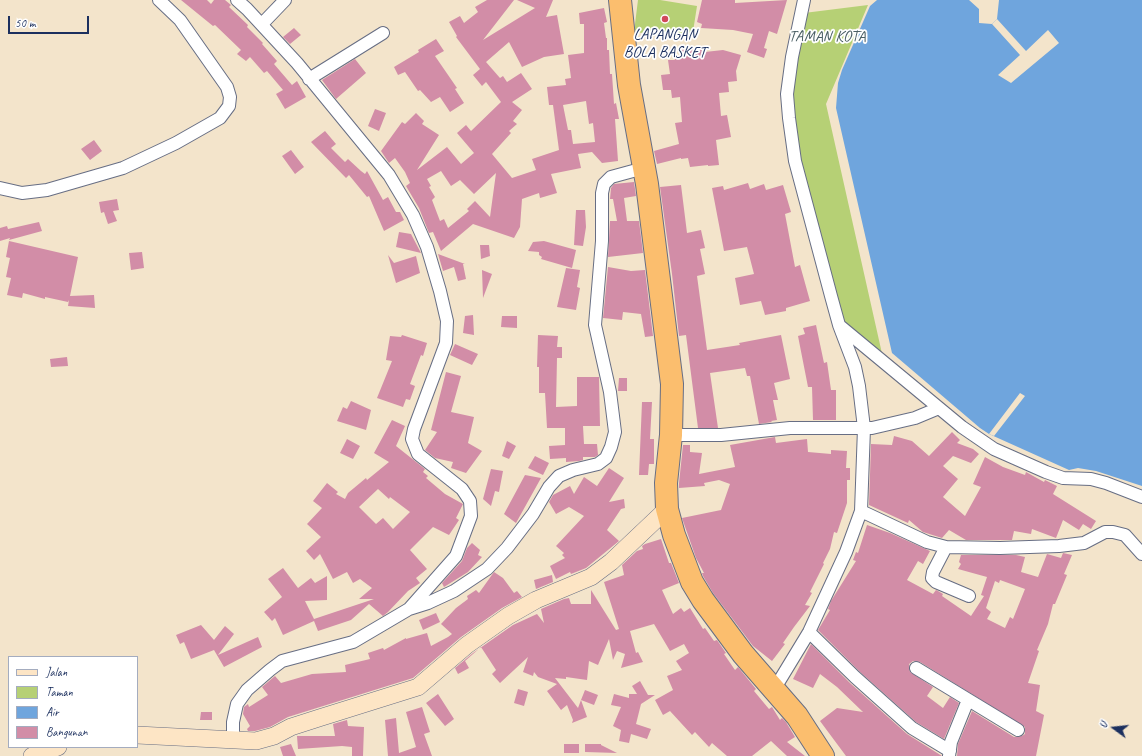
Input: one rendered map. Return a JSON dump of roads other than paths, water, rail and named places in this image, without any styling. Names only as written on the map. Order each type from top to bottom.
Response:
[{"type":"highway","points":[[620,0],[629,85],[644,168],[672,384],[671,435],[666,483],[667,509],[674,535],[692,582],[716,618],[743,654],[775,688],[797,716],[823,756]]},
{"type":"street","points":[[0,188],[22,193],[47,190],[123,168],[176,143],[220,118],[230,106],[230,97],[227,87],[180,20],[159,0]]},
{"type":"street","points":[[237,0],[262,24],[309,79],[389,175],[403,196],[426,247],[447,321],[446,343],[414,429],[412,439],[413,446],[418,454],[462,489],[470,500],[471,516],[456,556],[409,609]]},
{"type":"street","points":[[262,24],[285,0]]},
{"type":"street","points":[[775,688],[809,632],[846,552],[861,511],[864,428],[855,367],[839,325],[795,161],[789,118],[787,94],[792,57],[804,0]]},
{"type":"street","points":[[309,79],[383,33]]},
{"type":"street","points":[[233,739],[233,722],[237,704],[247,690],[270,670],[282,661],[353,642],[409,609],[428,603],[454,591],[487,569],[533,514],[549,487],[559,476],[573,470],[598,464],[606,458],[615,432],[610,392],[595,325],[602,241],[602,193],[604,184],[611,177],[644,168]]},
{"type":"street","points":[[839,325],[939,408],[979,440],[994,449],[1063,478],[1091,479],[1106,482],[1142,498]]},
{"type":"street","points":[[671,435],[721,435],[790,428],[864,428],[915,418],[939,408]]},
{"type":"street","points":[[138,735],[256,741],[274,736],[291,727],[418,687],[467,645],[508,616],[536,600],[591,577],[611,562],[667,509]]},
{"type":"street","points":[[861,511],[926,542],[946,547],[1000,548],[1059,546],[1084,543],[1105,532],[1113,532],[1124,535],[1142,554]]},
{"type":"street","points":[[946,547],[933,572],[932,578],[936,582],[969,596]]},
{"type":"street","points":[[809,632],[855,677],[912,728],[950,754],[955,728],[968,700]]},
{"type":"street","points":[[916,668],[1018,730]]},
{"type":"street","points":[[32,756],[55,748]]},
{"type":"water","points":[[877,0],[969,0],[979,9],[979,23],[992,24],[997,19],[999,0],[1142,0],[1142,486],[1096,471],[1078,468],[1069,470],[989,434],[892,353],[836,108],[838,83],[842,70],[870,6]]},
{"type":"place","name":"LAPANGAN BOLA BASKET","points":[[665,19]]},
{"type":"park label","name":"TAMAN KOTA","points":[[827,37]]}]
